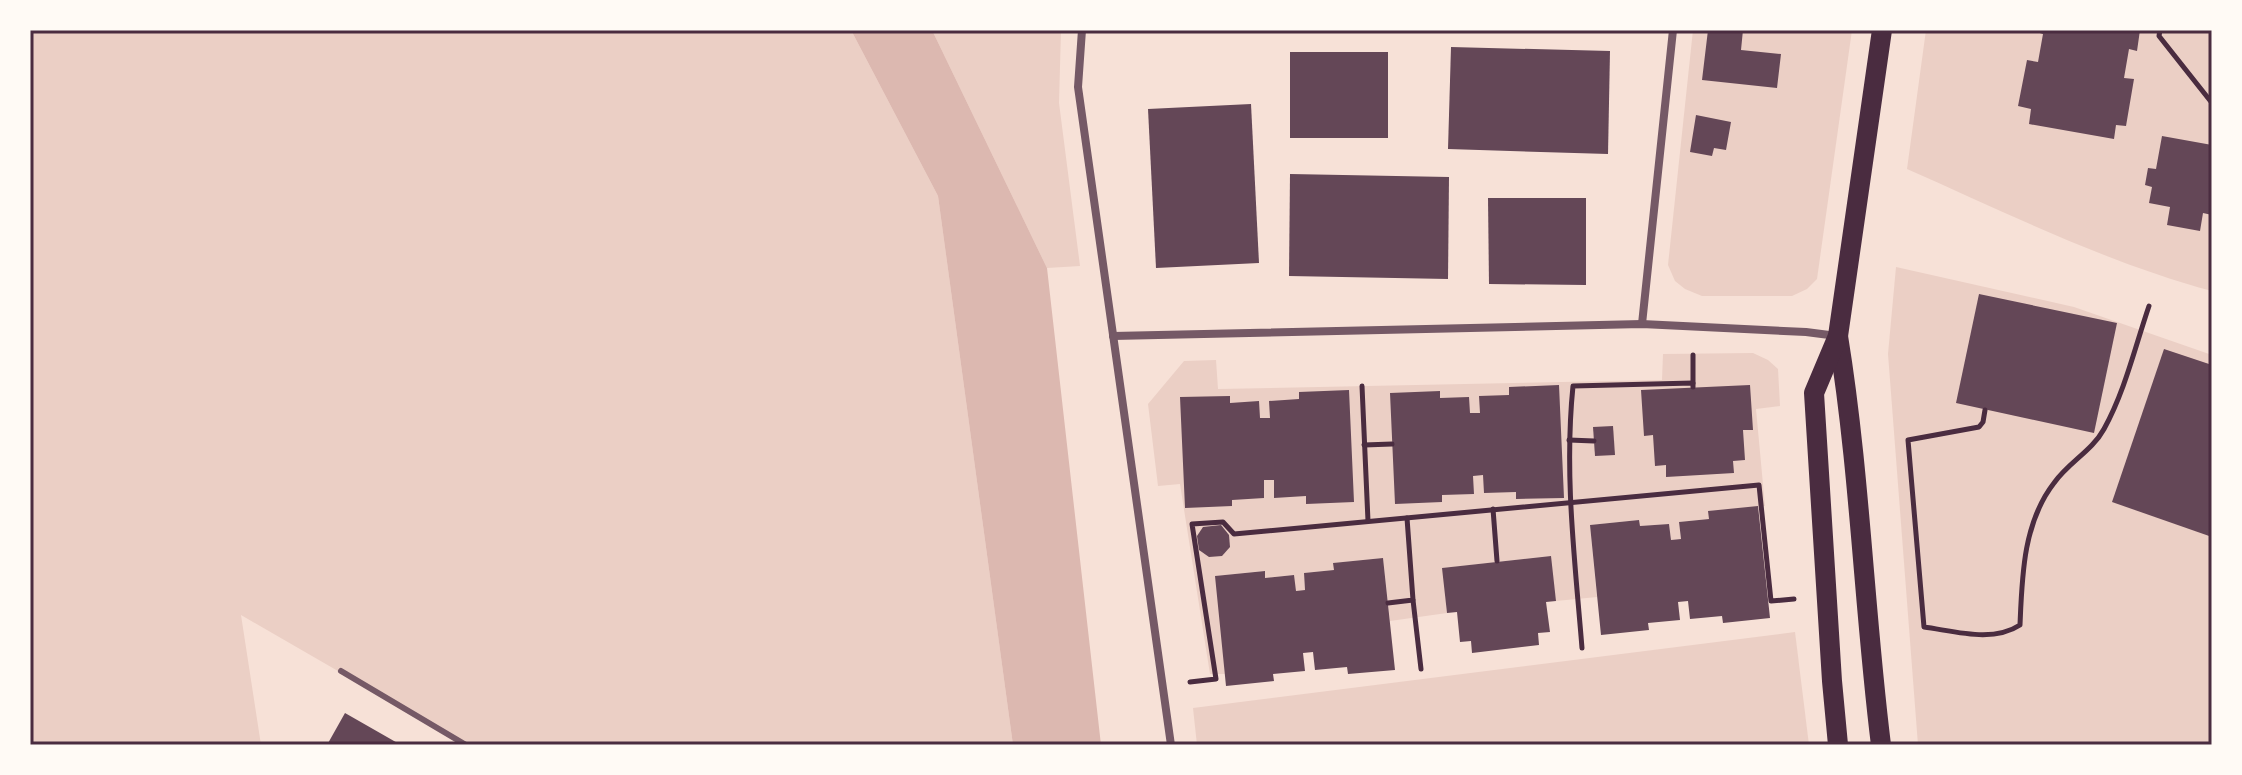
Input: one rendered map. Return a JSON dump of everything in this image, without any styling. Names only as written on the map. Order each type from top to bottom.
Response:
[{"type":"main road","points":[[1838,745],[1814,393],[1838,336],[1882,30]]},
{"type":"main road","points":[[1838,336],[1848,397],[1881,745]]},
{"type":"street","points":[[1082,30],[1078,87],[1171,745]]},
{"type":"street","points":[[1642,324],[1673,30]]},
{"type":"street","points":[[1113,336],[1642,324],[1838,336]]},
{"type":"lane","points":[[341,671],[466,745]]},
{"type":"path","points":[[2160,30],[2159,36],[2212,103]]},
{"type":"path","points":[[1985,410],[1979,427],[1908,440],[1924,627],[1987,635],[2010,632],[2020,625],[2025,557],[2041,503],[2054,483],[2093,447],[2104,430],[2115,408],[2149,306]]},
{"type":"path","points":[[1582,648],[1570,502],[1572,384],[1693,385],[1693,355]]},
{"type":"path","points":[[1362,386],[1368,521]]},
{"type":"path","points":[[1569,440],[1594,441]]},
{"type":"path","points":[[1364,445],[1392,444]]},
{"type":"path","points":[[1190,682],[1216,679],[1192,524],[1223,522],[1234,534],[1759,485],[1771,601],[1794,599]]},
{"type":"path","points":[[1493,509],[1497,561]]},
{"type":"path","points":[[1407,518],[1421,669]]},
{"type":"path","points":[[1388,603],[1413,600]]},
{"type":"shaded area","points":[[30,30],[851,30],[938,196],[1013,745],[466,745],[241,615],[261,745],[30,745]]},
{"type":"shaded area","points":[[851,30],[932,30],[1047,268],[1101,745],[1013,745],[938,196]]},
{"type":"shaded area","points":[[932,30],[1061,30],[1059,103],[1080,266],[1047,268]]},
{"type":"shaded area","points":[[1693,30],[1852,30],[1817,279],[1807,289],[1792,296],[1702,296],[1675,281],[1668,265]]},
{"type":"shaded area","points":[[1926,30],[2212,30],[2212,291],[2096,252],[1907,169]]},
{"type":"shaded area","points":[[1896,267],[2074,307],[2212,355],[2212,745],[1918,745],[1888,354]]},
{"type":"shaded area","points":[[1753,353],[1778,369],[1780,406],[1756,409],[1765,506],[1709,511],[1709,519],[1679,522],[1681,539],[1671,540],[1669,524],[1640,526],[1639,520],[1590,525],[1597,597],[1556,601],[1550,556],[1443,568],[1447,613],[1390,621],[1383,558],[1334,563],[1334,570],[1304,573],[1305,590],[1296,591],[1293,575],[1265,578],[1264,571],[1216,576],[1225,674],[1210,674],[1180,484],[1158,486],[1148,404],[1184,361],[1216,360],[1218,389],[1662,380],[1663,354]]},
{"type":"shaded area","points":[[1795,632],[1809,745],[1197,745],[1193,708]]},
{"type":"building","points":[[1708,30],[1743,30],[1741,50],[1781,54],[1777,88],[1702,80]]},
{"type":"building","points":[[2030,30],[2140,30],[2137,51],[2129,49],[2124,78],[2134,79],[2126,126],[2116,125],[2114,139],[2029,124],[2031,109],[2018,106],[2027,60],[2038,62],[2043,34]]},
{"type":"building","points":[[1451,47],[1610,51],[1608,154],[1448,149]]},
{"type":"building","points":[[1290,52],[1388,52],[1388,138],[1290,138]]},
{"type":"building","points":[[1251,104],[1259,263],[1156,268],[1148,109]]},
{"type":"building","points":[[1696,115],[1731,122],[1726,150],[1714,148],[1712,156],[1690,152]]},
{"type":"building","points":[[2162,136],[2212,145],[2212,215],[2203,213],[2200,231],[2167,225],[2170,207],[2149,203],[2152,187],[2145,185],[2148,168],[2156,169]]},
{"type":"building","points":[[1290,174],[1449,177],[1448,279],[1289,276]]},
{"type":"building","points":[[1488,198],[1586,198],[1586,285],[1489,284]]},
{"type":"building","points":[[1979,294],[2117,323],[2094,433],[1956,403]]},
{"type":"building","points":[[2164,349],[2212,365],[2212,537],[2112,502]]},
{"type":"building","points":[[1559,385],[1564,498],[1516,499],[1516,492],[1484,493],[1483,475],[1473,476],[1474,494],[1442,495],[1442,502],[1395,504],[1390,393],[1440,391],[1440,398],[1469,397],[1470,413],[1480,413],[1479,396],[1509,395],[1509,387]]},
{"type":"building","points":[[1750,385],[1753,430],[1743,430],[1745,460],[1733,461],[1734,473],[1666,477],[1666,465],[1655,466],[1653,435],[1644,436],[1641,390]]},
{"type":"building","points":[[1349,390],[1354,502],[1306,504],[1306,496],[1274,498],[1274,480],[1264,480],[1264,498],[1232,500],[1232,506],[1185,508],[1180,397],[1230,396],[1230,403],[1259,401],[1260,418],[1270,418],[1269,401],[1299,399],[1299,392]]},
{"type":"building","points":[[1613,426],[1615,455],[1595,456],[1593,427]]},
{"type":"building","points":[[1758,506],[1770,618],[1723,623],[1722,616],[1690,619],[1688,601],[1678,602],[1680,620],[1648,623],[1649,630],[1601,635],[1590,525],[1639,520],[1640,526],[1669,524],[1671,540],[1681,539],[1679,522],[1709,519],[1708,511]]},
{"type":"building","points":[[1221,525],[1229,535],[1230,547],[1222,556],[1209,557],[1199,550],[1197,536],[1203,527]]},
{"type":"building","points":[[1551,556],[1556,601],[1546,602],[1550,632],[1538,633],[1539,645],[1472,653],[1471,641],[1460,642],[1457,612],[1447,613],[1442,568]]},
{"type":"building","points":[[1383,558],[1395,670],[1348,674],[1347,667],[1315,670],[1313,652],[1303,653],[1305,671],[1273,674],[1274,681],[1226,686],[1215,576],[1265,571],[1265,578],[1294,575],[1296,591],[1305,590],[1304,573],[1334,570],[1333,563]]},
{"type":"building","points":[[345,713],[401,745],[327,745]]}]
